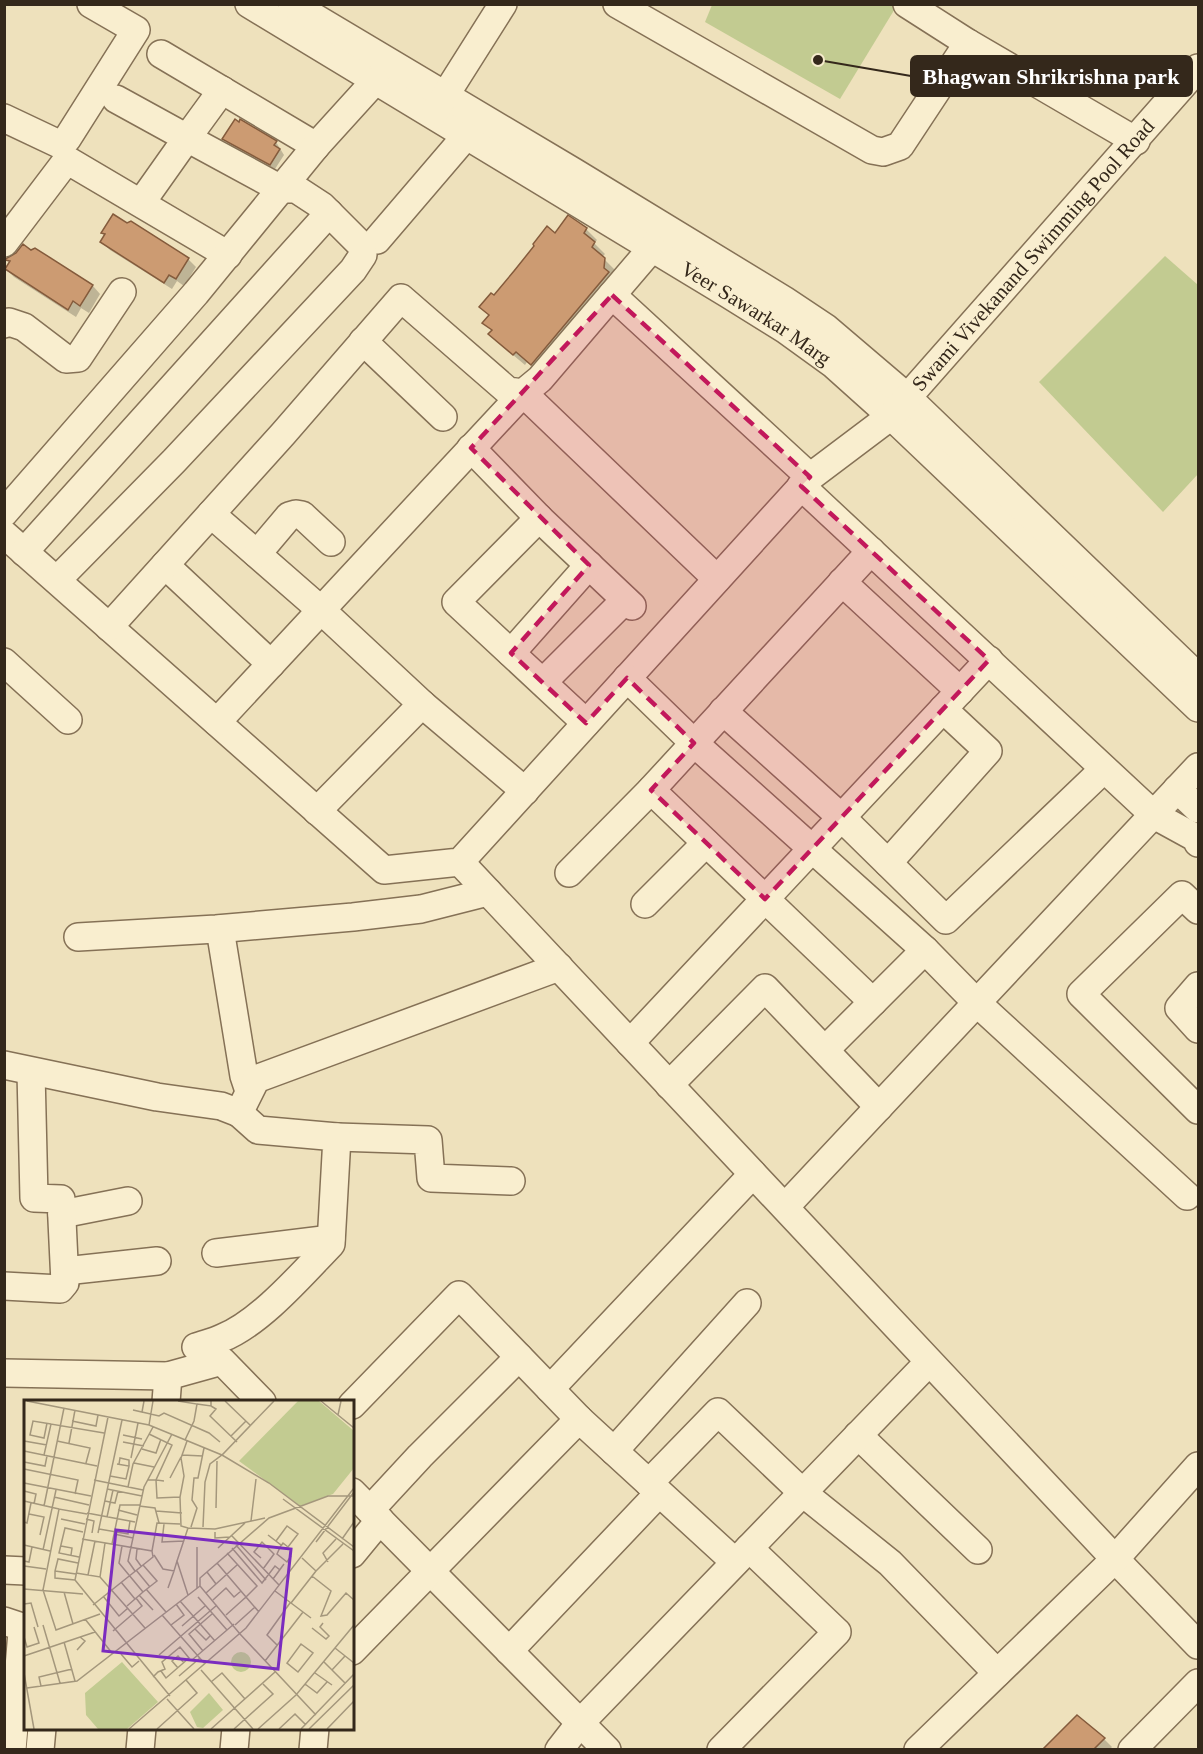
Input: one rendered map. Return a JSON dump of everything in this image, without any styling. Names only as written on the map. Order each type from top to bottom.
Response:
[{"type":"street","points":[[4,118],[59,144],[67,139],[136,30],[91,4]]},
{"type":"street","name":"Veer Sawarkar Marg","points":[[249,4],[375,81],[439,106],[466,136],[786,330],[833,364],[899,406],[1198,677]]},
{"type":"street","name":"Veer Sawarkar Marg","points":[[292,4],[439,106],[807,314],[826,328],[899,406],[1198,708]]},
{"type":"street","points":[[439,106],[503,4]]},
{"type":"street","points":[[617,4],[872,150],[883,152],[900,146],[968,42]]},
{"type":"street","points":[[907,4],[1136,141]]},
{"type":"street","points":[[161,54],[316,146]]},
{"type":"street","name":"Swami Vivekanand Swimming Pool Road","points":[[460,862],[805,481],[899,406],[1136,141],[1198,68]]},
{"type":"street","points":[[4,513],[228,255],[316,146],[375,81]]},
{"type":"street","points":[[141,203],[222,90]]},
{"type":"street","points":[[57,580],[174,461],[353,270],[363,255],[362,246],[322,206],[296,189],[281,189],[116,99]]},
{"type":"street","points":[[377,240],[466,136]]},
{"type":"street","points":[[4,243],[68,160],[228,255]]},
{"type":"street","points":[[329,213],[14,543],[384,870],[460,862],[1198,1645]]},
{"type":"street","points":[[217,722],[471,448],[523,393],[540,379],[652,248]]},
{"type":"street","points":[[4,324],[9,322],[24,327],[66,359],[78,358],[122,292]]},
{"type":"street","points":[[612,295],[805,481],[871,551],[1104,769],[1154,814],[1196,838],[1198,843]]},
{"type":"street","points":[[109,627],[401,298],[508,391],[523,393],[717,579]]},
{"type":"street","points":[[363,341],[443,417]]},
{"type":"street","points":[[471,448],[539,518],[628,603],[543,682]]},
{"type":"street","points":[[211,514],[321,610],[423,704],[525,791]]},
{"type":"street","points":[[257,554],[289,516],[296,514],[302,515],[331,542]]},
{"type":"street","points":[[539,518],[456,602],[586,723]]},
{"type":"street","points":[[569,873],[651,790],[871,551]]},
{"type":"street","points":[[165,565],[271,664]]},
{"type":"street","points":[[511,653],[589,565]]},
{"type":"street","points":[[842,582],[952,700],[988,751],[888,863]]},
{"type":"street","points":[[630,1043],[989,660]]},
{"type":"street","points":[[4,662],[68,720]]},
{"type":"street","points":[[627,678],[694,743],[925,950],[977,1002],[1187,1196]]},
{"type":"street","points":[[317,811],[423,704]]},
{"type":"street","points":[[723,711],[842,818],[946,920],[1104,769]]},
{"type":"street","points":[[784,1207],[1198,767]]},
{"type":"street","points":[[1178,789],[1198,809]]},
{"type":"street","points":[[651,790],[873,1002]]},
{"type":"street","points":[[645,904],[706,843]]},
{"type":"street","points":[[78,937],[220,928],[422,909],[488,892]]},
{"type":"street","points":[[1198,910],[1182,895],[1082,994],[1198,1110]]},
{"type":"street","points":[[220,928],[244,1076],[244,1102],[258,1130],[337,1137],[428,1140],[431,1178],[511,1181]]},
{"type":"street","points":[[825,1050],[925,950]]},
{"type":"street","points":[[244,1102],[256,1079],[559,967]]},
{"type":"street","points":[[1198,986],[1179,1008],[1198,1029]]},
{"type":"street","points":[[669,1085],[765,988],[879,1107]]},
{"type":"street","points":[[4,1065],[157,1097],[221,1106],[244,1102]]},
{"type":"street","points":[[4,1286],[60,1289],[66,1283],[62,1199],[34,1198],[31,1072]]},
{"type":"street","points":[[196,1347],[224,1338],[246,1324],[286,1291],[331,1244],[337,1137]]},
{"type":"street","points":[[550,1389],[753,1174]]},
{"type":"street","points":[[62,1214],[128,1201]]},
{"type":"street","points":[[216,1253],[331,1239]]},
{"type":"street","points":[[65,1271],[157,1260]]},
{"type":"street","points":[[354,1403],[459,1295],[579,1419],[654,1488],[837,1632],[721,1749]]},
{"type":"street","points":[[614,1451],[747,1304]]},
{"type":"street","points":[[354,1548],[367,1508],[519,1357]]},
{"type":"street","points":[[4,1372],[167,1389],[222,1361],[261,1400]]},
{"type":"street","points":[[559,1749],[580,1723],[929,1362]]},
{"type":"street","points":[[509,1651],[654,1488],[718,1412],[803,1492],[890,1563],[997,1673]]},
{"type":"street","points":[[354,1649],[579,1419]]},
{"type":"street","points":[[858,1435],[978,1550]]},
{"type":"street","points":[[918,1749],[1115,1559],[1198,1466]]},
{"type":"street","points":[[367,1508],[607,1749]]},
{"type":"street","points":[[4,1570],[24,1570]]},
{"type":"street","points":[[4,1621],[20,1626],[22,1632],[12,1749]]},
{"type":"street","points":[[1132,1749],[1198,1683]]},
{"type":"street","points":[[40,1749],[42,1730]]},
{"type":"street","points":[[140,1749],[142,1730]]},
{"type":"street","points":[[234,1749],[236,1730]]},
{"type":"street","points":[[313,1749],[315,1730]]},
{"type":"highlighted area","points":[[612,295],[810,477],[801,486],[989,660],[765,899],[651,790],[694,743],[627,678],[586,723],[511,653],[589,565],[471,448]]},
{"type":"green space","points":[[893,4],[896,7],[840,99],[705,22],[712,5]]},
{"type":"green space","points":[[1165,256],[1198,285],[1198,474],[1163,512],[1039,382]]},
{"type":"building","points":[[235,119],[239,122],[240,119],[277,141],[274,145],[280,149],[270,165],[222,139]]},
{"type":"building","points":[[113,214],[127,223],[131,221],[189,258],[176,279],[169,275],[164,283],[100,242],[105,234],[101,233]]},
{"type":"building","points":[[568,215],[587,228],[584,233],[595,242],[592,247],[605,258],[604,268],[609,272],[531,365],[516,352],[513,355],[488,334],[492,330],[482,323],[489,315],[479,307],[491,293],[494,295],[534,246],[533,244],[547,226],[555,233]]},
{"type":"building","points":[[23,244],[31,250],[35,248],[93,285],[80,306],[73,301],[68,310],[5,269],[10,261],[5,260],[16,253]]},
{"type":"building","points":[[1077,1715],[1105,1738],[1094,1749],[1043,1749]]},
{"type":"place","name":"Bhagwan Shrikrishna park","points":[[818,60]]}]
